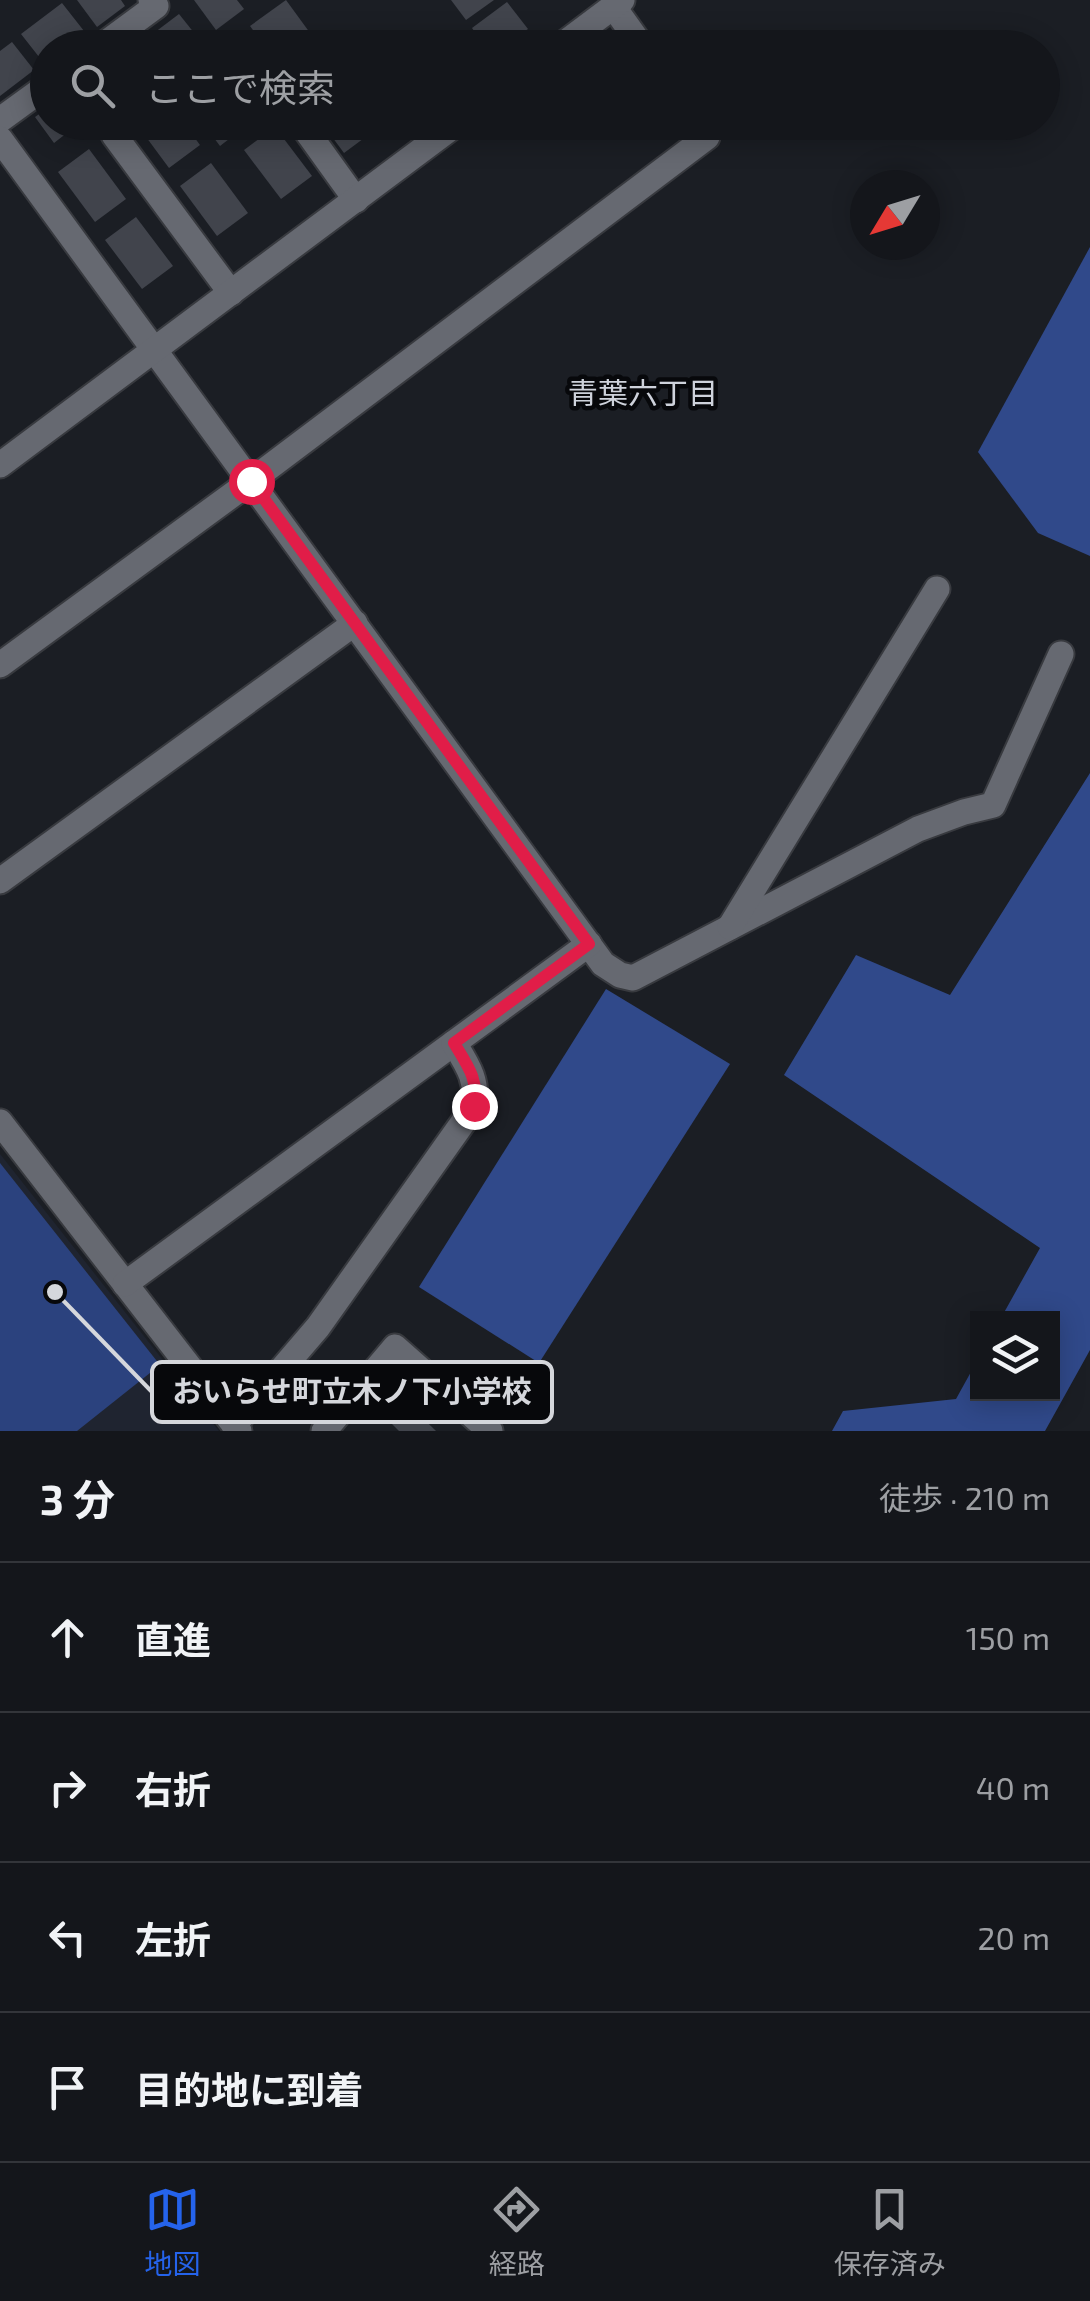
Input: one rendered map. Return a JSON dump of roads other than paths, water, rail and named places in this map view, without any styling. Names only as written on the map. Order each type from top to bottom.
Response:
[{"type":"street","points":[[123,30],[156,6],[152,0]]},
{"type":"street","points":[[582,30],[618,3],[633,30]]},
{"type":"street","points":[[0,120],[30,98]]},
{"type":"street","points":[[0,139],[603,964],[620,975],[633,978],[918,829],[993,805],[1061,654]]},
{"type":"street","points":[[118,140],[231,293]]},
{"type":"street","points":[[313,140],[356,200]]},
{"type":"street","points":[[0,465],[435,140]]},
{"type":"street","points":[[0,665],[704,140]]},
{"type":"street","points":[[730,927],[937,588]]},
{"type":"street","points":[[0,881],[355,623]]},
{"type":"street","points":[[125,1284],[589,944]]},
{"type":"street","points":[[0,1122],[236,1428],[318,1327],[474,1106],[477,1088],[473,1074],[454,1043]]},
{"type":"street","points":[[324,1431],[395,1346],[490,1431]]},
{"type":"place","name":"おいらせ町立木ノ下小学校","points":[[55,1292]]},
{"type":"district","name":"青葉六丁目","points":[[643,394]]}]
